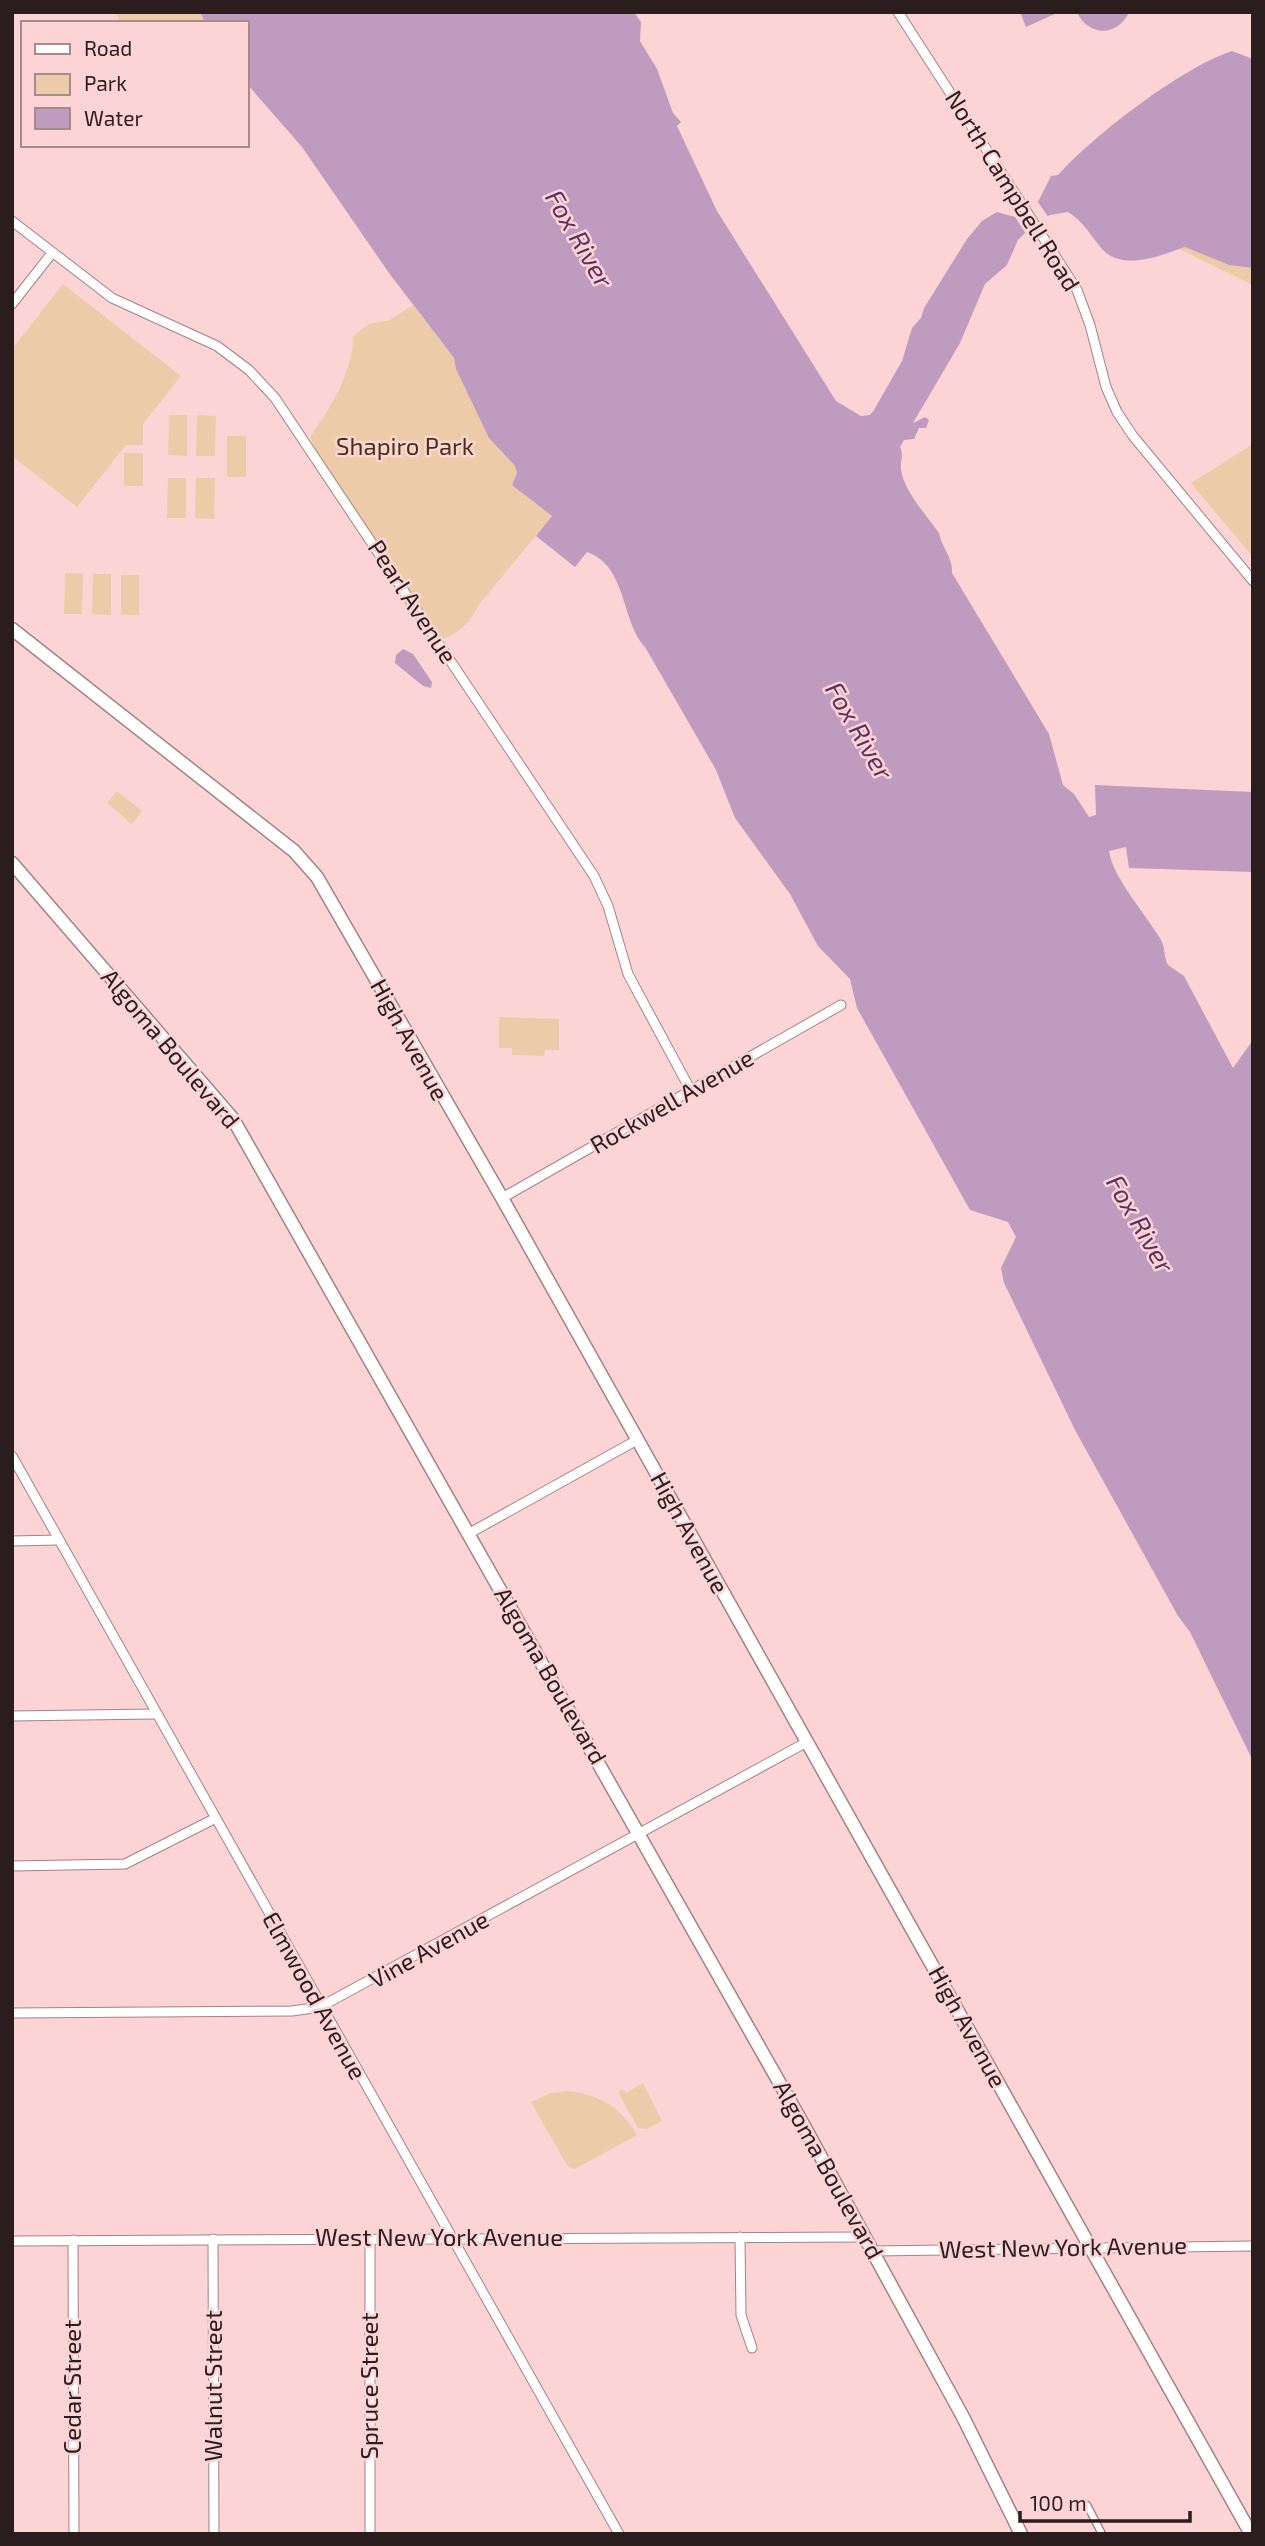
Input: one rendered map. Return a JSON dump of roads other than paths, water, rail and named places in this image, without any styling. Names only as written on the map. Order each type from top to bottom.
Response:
[{"type":"main road","name":"High Avenue","points":[[12,629],[308,863],[502,1198],[1251,2534]]},
{"type":"main road","name":"Algoma Boulevard","points":[[12,863],[233,1119],[873,2251],[963,2417],[1021,2534]]},
{"type":"street","name":"North Campbell Road","points":[[898,12],[1037,226],[1081,299],[1106,387],[1125,424],[1253,581]]},
{"type":"street","name":"Pearl Avenue","points":[[12,222],[121,303],[217,346],[249,370],[275,398],[594,876],[608,906],[628,974],[691,1091]]},
{"type":"street","points":[[12,304],[52,253]]},
{"type":"street","name":"Rockwell Avenue","points":[[502,1198],[841,1005]]},
{"type":"street","points":[[468,1534],[637,1440]]},
{"type":"street","name":"Elmwood Avenue","points":[[12,1456],[619,2534]]},
{"type":"street","points":[[12,1541],[59,1540]]},
{"type":"street","points":[[12,1716],[156,1714]]},
{"type":"street","name":"Vine Avenue","points":[[12,2013],[292,2011],[320,2007],[807,1742]]},
{"type":"street","points":[[12,1866],[125,1864],[214,1819]]},
{"type":"street","points":[[740,2237],[741,2315],[752,2348]]},
{"type":"street","name":"West New York Avenue","points":[[12,2241],[865,2237]]},
{"type":"street","name":"Walnut Street","points":[[214,2239],[214,2534]]},
{"type":"street","name":"Spruce Street","points":[[370,2239],[370,2534]]},
{"type":"street","name":"Cedar Street","points":[[73,2241],[74,2534]]},
{"type":"street","name":"West New York Avenue","points":[[873,2251],[1253,2246]]},
{"type":"street","points":[[1087,2505],[1102,2534]]},
{"type":"water","name":"Fox River","points":[[200,12],[634,12],[641,22],[640,41],[657,69],[673,113],[681,122],[677,126],[717,211],[836,401],[861,416],[870,415],[874,410],[902,361],[912,328],[921,318],[924,308],[967,239],[982,221],[997,212],[1015,217],[1038,202],[1051,176],[1058,175],[1093,141],[1139,104],[1188,72],[1232,51],[1253,59],[1253,268],[1229,265],[1185,247],[1143,260],[1121,260],[1102,249],[1083,224],[1068,212],[1050,215],[1018,240],[1007,265],[985,284],[960,343],[913,423],[925,417],[929,420],[926,428],[919,428],[914,439],[904,440],[900,447],[901,469],[906,485],[939,533],[951,562],[952,573],[1049,734],[1063,785],[1074,794],[1089,817],[1096,815],[1095,785],[1253,792],[1253,872],[1129,868],[1126,847],[1109,851],[1123,884],[1161,940],[1168,965],[1184,976],[1233,1068],[1253,1040],[1253,1761],[1190,1632],[1178,1616],[1075,1430],[1004,1283],[1001,1268],[1016,1237],[1008,1222],[970,1210],[857,1008],[850,979],[818,946],[790,894],[735,818],[716,770],[637,636],[610,569],[587,552],[575,567],[536,536],[552,516],[512,485],[517,473],[515,466],[489,438],[456,369],[454,358],[389,273],[302,147],[248,85],[248,21],[204,21]]},
{"type":"water","points":[[1020,12],[1056,12],[1057,13],[1026,27]]},
{"type":"water","points":[[1077,12],[1129,12],[1118,26],[1103,31],[1088,26]]},
{"type":"water","points":[[403,649],[413,654],[432,682],[431,688],[423,686],[395,663],[396,655]]},
{"type":"park label","name":"Shapiro Park","points":[[405,447]]}]
